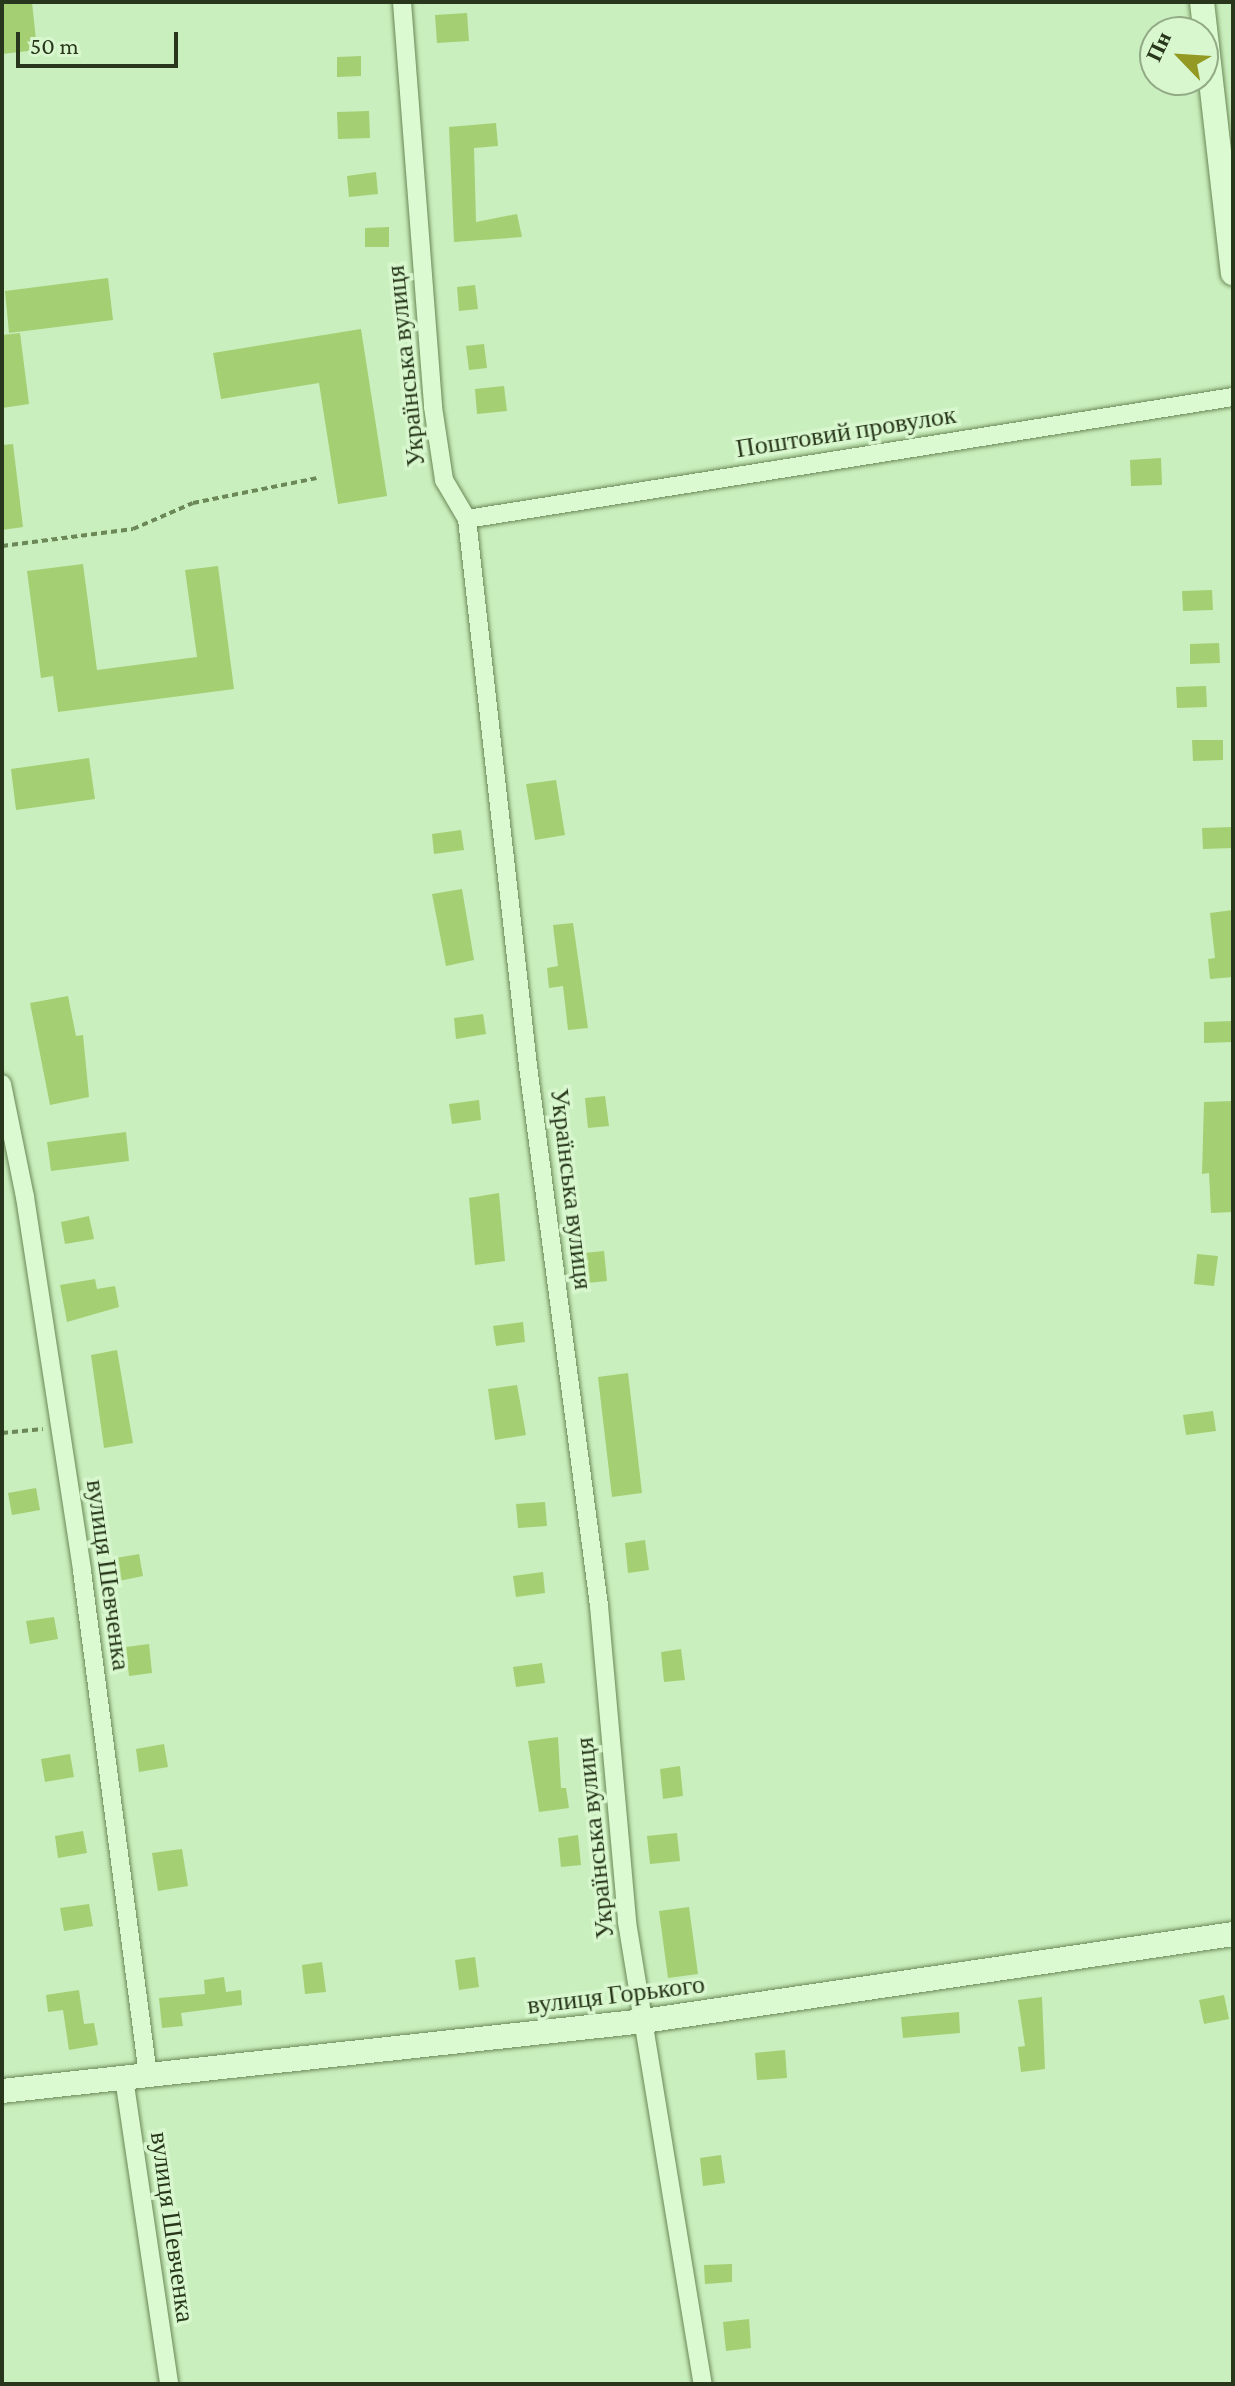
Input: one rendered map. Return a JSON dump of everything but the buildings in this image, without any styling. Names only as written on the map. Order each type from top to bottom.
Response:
[{"type":"street","name":"Українська вулиця","points":[[402,2],[433,407],[444,480],[467,519],[529,1074],[599,1606],[627,1922],[703,2384]]},
{"type":"street","points":[[1202,2],[1233,273]]},
{"type":"street","name":"Поштовий провулок","points":[[467,519],[1233,397]]},
{"type":"street","name":"вулиця Шевченка","points":[[2,1084],[60,1427],[169,2384]]},
{"type":"street","name":"вулиця Горького","points":[[2,2091],[644,2021],[1233,1934]]},
{"type":"path","points":[[2,546],[133,529],[193,503],[317,478]]},
{"type":"path","points":[[2,1433],[60,1427]]}]
